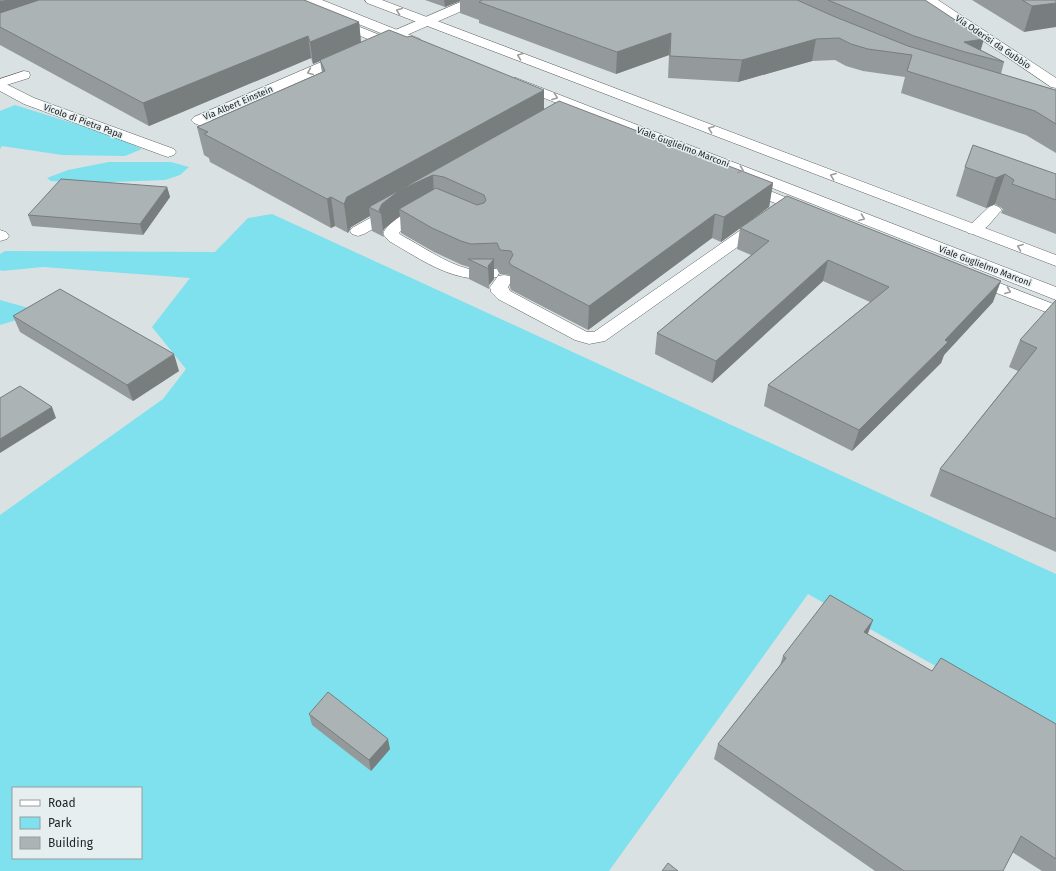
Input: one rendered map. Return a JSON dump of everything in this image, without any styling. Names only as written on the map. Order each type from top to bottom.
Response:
[{"type":"main road","points":[[310,0],[391,40],[423,51]]},
{"type":"main road","points":[[371,0],[1056,261]]},
{"type":"main road","points":[[318,83],[382,54],[391,40],[427,21],[476,0]]},
{"type":"main road","name":"Via Oderisi da Gubbio","points":[[930,0],[1056,84]]},
{"type":"main road","name":"Via Albert Einstein","points":[[247,115],[218,128],[199,120],[391,40]]},
{"type":"main road","name":"Viale Guglielmo Marconi","points":[[504,83],[1056,294]]},
{"type":"main road","name":"Vicolo di Pietra Papa","points":[[0,84],[29,101],[168,152]]},
{"type":"lane","points":[[284,0],[391,40]]},
{"type":"lane","points":[[0,84],[24,75]]},
{"type":"lane","name":"Viale Guglielmo Marconi","points":[[504,83],[562,114],[847,227]]},
{"type":"lane","points":[[358,231],[406,203]]},
{"type":"lane","points":[[440,205],[430,207],[397,226],[392,231],[392,234],[395,238],[454,270],[469,274],[498,276],[500,292],[504,295],[581,336],[589,338],[599,336],[788,203]]},
{"type":"lane","points":[[974,230],[994,210]]},
{"type":"lane","name":"Viale Guglielmo Marconi","points":[[964,274],[1056,311]]},
{"type":"green space","points":[[15,105],[111,135],[142,149],[125,156],[62,155],[2,146],[0,149],[0,111]]},
{"type":"green space","points":[[109,162],[171,162],[189,167],[180,175],[165,180],[86,183],[51,181],[47,178],[68,170]]},
{"type":"green space","points":[[272,214],[1056,574],[1056,734],[808,594],[609,871],[0,871],[0,515],[163,399],[186,369],[152,327],[190,278],[43,267],[2,271],[0,270],[0,254],[5,251],[215,252],[248,218]]},
{"type":"green space","points":[[0,300],[43,312],[0,325]]},
{"type":"building","points":[[39,0],[304,0],[359,22],[310,42],[308,36],[143,103],[0,27],[0,13]]},
{"type":"building","points":[[482,0],[797,0],[908,46],[1056,90],[1056,124],[1035,111],[907,71],[912,55],[868,49],[851,44],[839,38],[816,39],[742,60],[670,56],[671,33],[617,52],[479,2]]},
{"type":"building","points":[[828,0],[925,0],[984,39],[964,42],[1004,62],[965,52],[914,36]]},
{"type":"building","points":[[1022,0],[1056,0],[1056,3],[1032,6]]},
{"type":"building","points":[[389,30],[407,37],[411,36],[544,90],[347,197],[344,204],[331,197],[327,199],[204,134],[208,132],[197,127],[325,71],[320,60]]},
{"type":"building","points":[[559,101],[773,183],[724,217],[715,214],[589,306],[511,265],[509,262],[513,255],[511,251],[500,250],[497,243],[471,244],[461,241],[432,228],[399,209],[436,188],[477,205],[484,203],[486,200],[484,195],[444,177],[433,175],[400,190],[382,204],[379,210],[381,213],[369,207]]},
{"type":"building","points":[[973,145],[1056,174],[1056,200],[1012,184],[1014,180],[1005,174],[996,178],[965,167]]},
{"type":"building","points":[[61,179],[167,187],[140,224],[28,215]]},
{"type":"building","points":[[787,196],[1001,281],[945,340],[948,342],[859,430],[768,385],[889,287],[828,260],[716,361],[657,333],[769,241],[740,228]]},
{"type":"building","points":[[468,259],[494,259],[488,266],[489,269]]},
{"type":"building","points":[[60,289],[174,354],[127,385],[13,316]]},
{"type":"building","points":[[1056,300],[1056,519],[940,469],[1037,348],[1020,340]]},
{"type":"building","points":[[20,386],[52,407],[0,439],[0,398]]},
{"type":"building","points":[[830,595],[873,620],[864,632],[932,671],[941,658],[1056,724],[1056,859],[1021,836],[1003,871],[904,871],[718,744],[786,658],[783,656]]},
{"type":"building","points":[[328,692],[388,739],[369,760],[309,714]]},
{"type":"building","points":[[668,863],[678,871],[662,871]]}]
